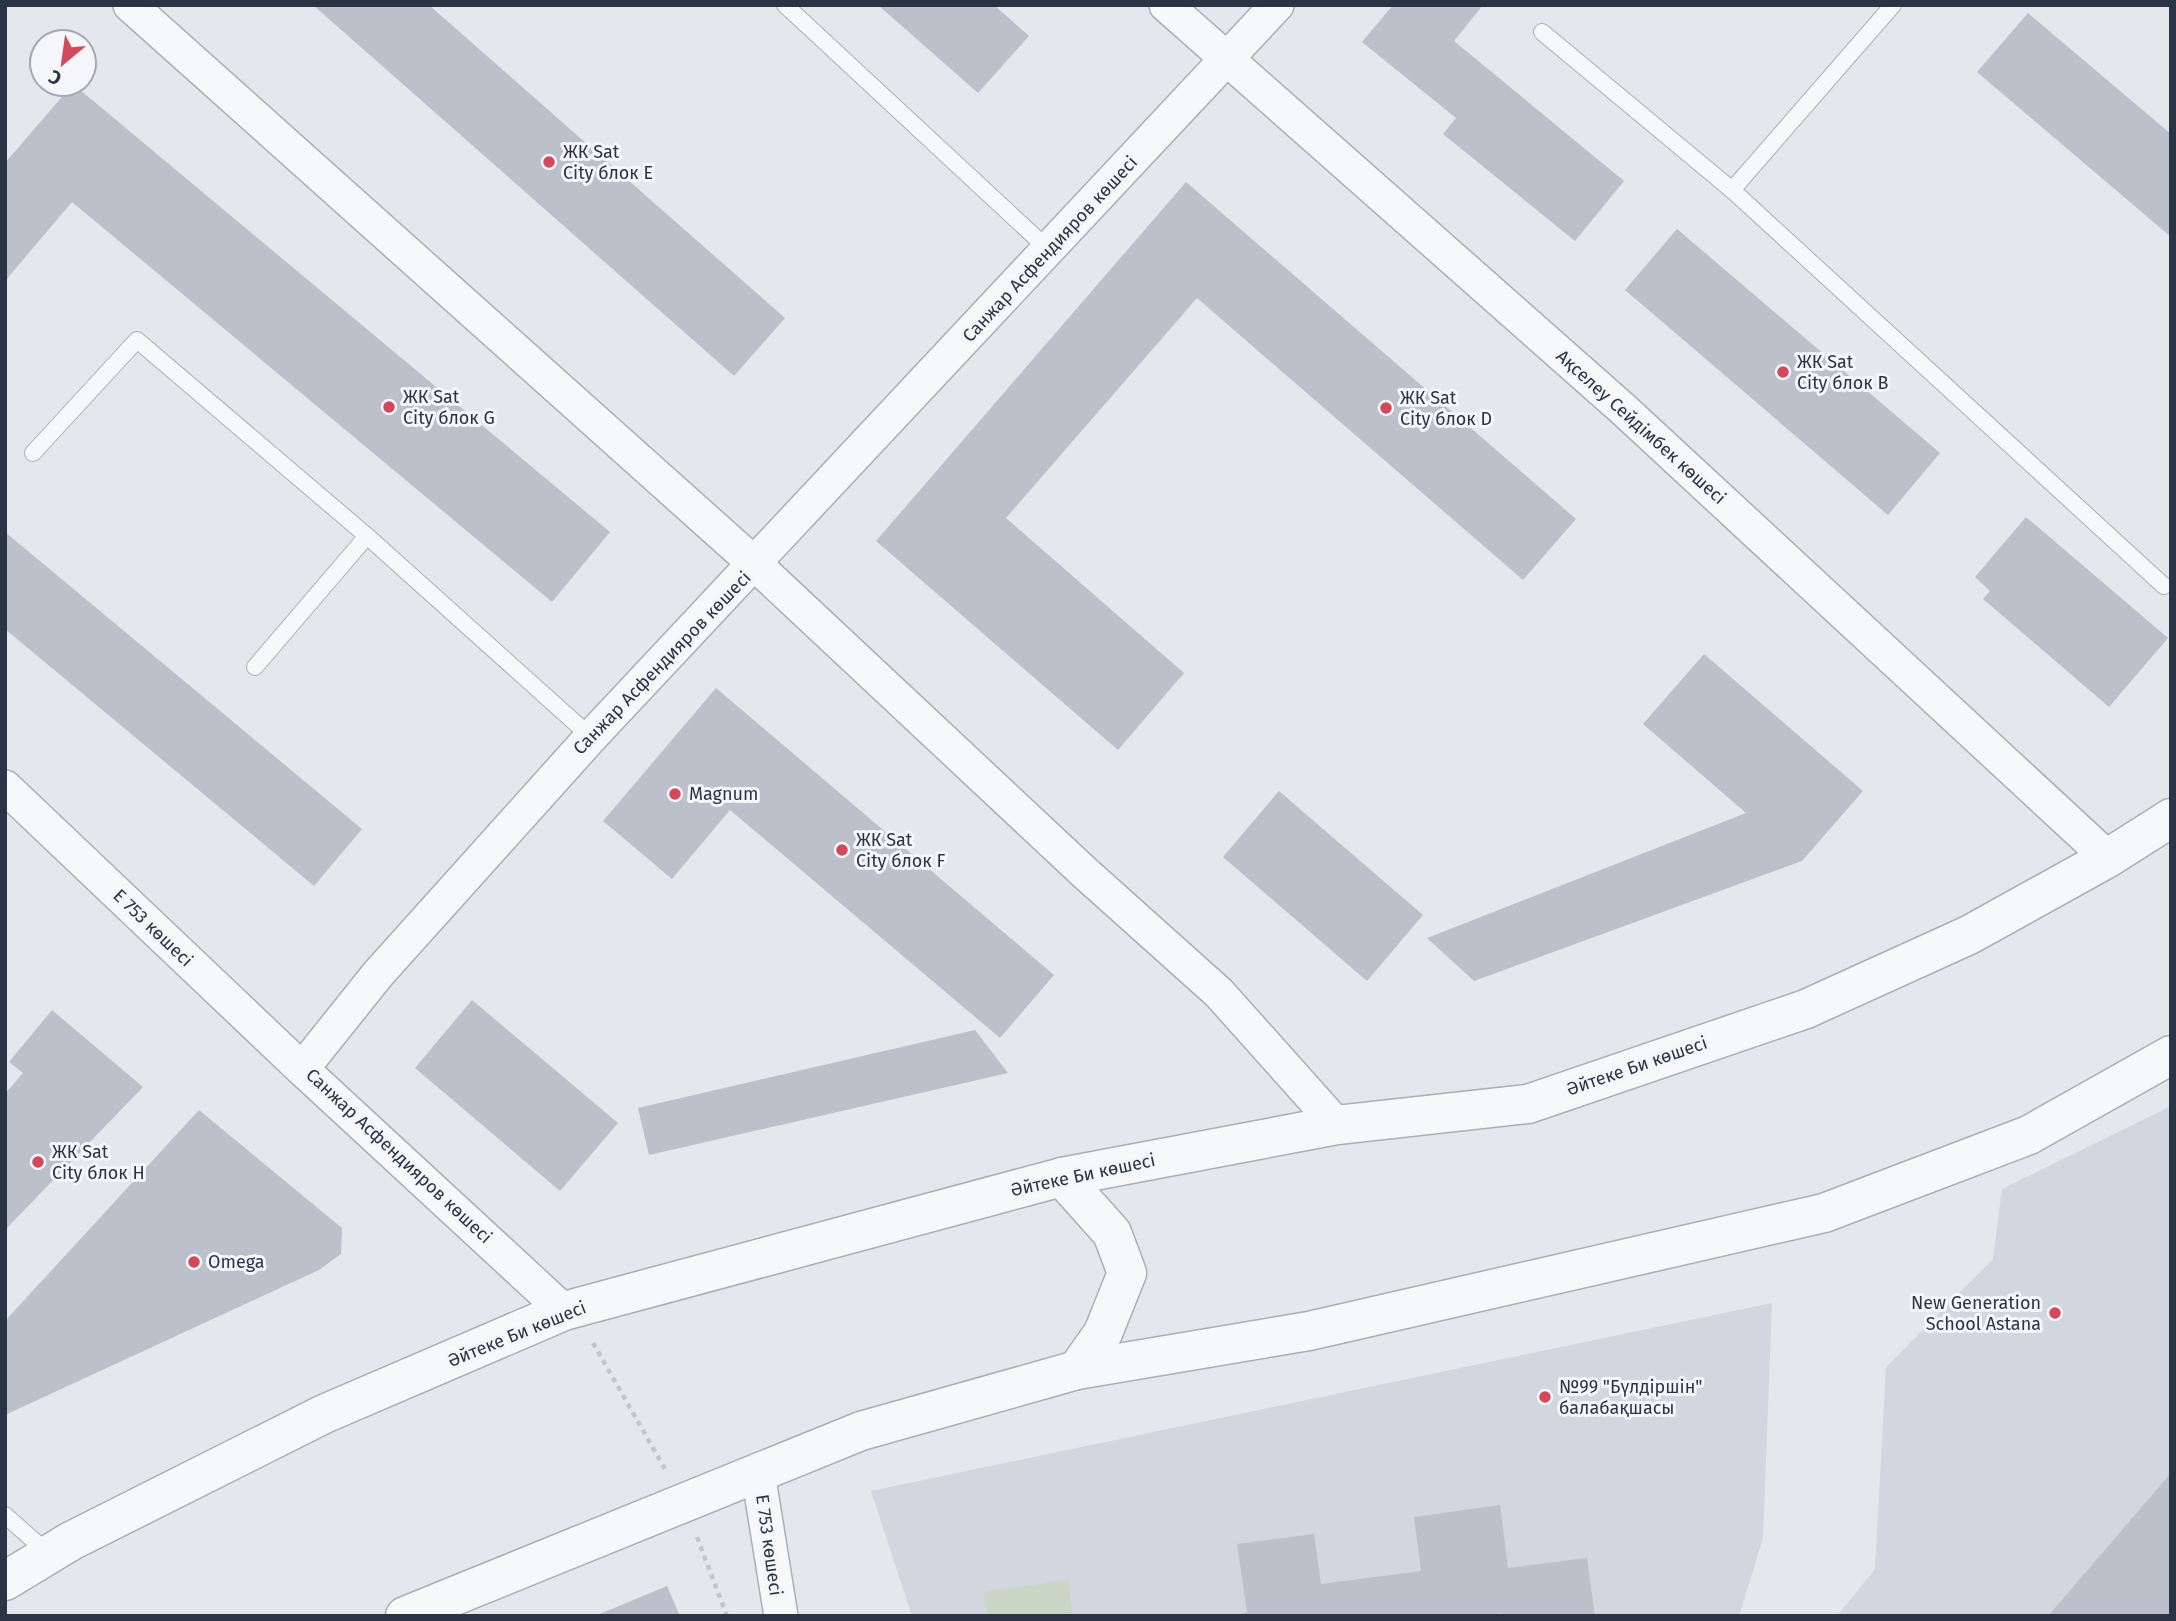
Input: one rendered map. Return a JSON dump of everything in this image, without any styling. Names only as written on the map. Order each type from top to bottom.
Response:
[{"type":"street","points":[[130,5],[756,565],[1084,872],[1219,993],[1337,1125]]},
{"type":"street","name":"Ақселеу Сейдімбек көшесі","points":[[1166,5],[1623,409],[2108,858]]},
{"type":"street","name":"Санжар Асфендияров көшесі","points":[[569,1310],[302,1069],[378,974],[591,737],[756,565],[1277,5]]},
{"type":"street","name":"Е 753 көшесі","points":[[5,787],[302,1069]]},
{"type":"street","name":"Әйтеке Би көшесі","points":[[5,1581],[48,1554],[324,1413],[569,1310],[1062,1177],[1337,1125],[1528,1104],[1794,1013],[1969,935],[2108,858],[2171,818]]},
{"type":"street","points":[[405,1616],[862,1431],[1077,1370],[1309,1331],[1824,1213],[2029,1135],[2171,1055]]},
{"type":"street","points":[[1062,1177],[1112,1233],[1127,1273],[1104,1333],[1077,1370]]},
{"type":"street","name":"Е 753 көшесі","points":[[758,1473],[781,1616]]},
{"type":"lane","points":[[785,5],[1049,250]]},
{"type":"lane","points":[[1732,190],[1893,5]]},
{"type":"lane","points":[[1542,32],[1732,190],[2164,586]]},
{"type":"lane","points":[[33,453],[136,340],[367,537],[591,737]]},
{"type":"lane","points":[[255,667],[367,537]]},
{"type":"lane","points":[[5,1514],[48,1554]]},
{"type":"path","points":[[569,1310],[684,1503],[727,1616]]},
{"type":"shaded area","name":"New Generation School Astana","points":[[2171,1106],[2171,1616],[1837,1616],[1875,1569],[1886,1367],[1993,1259],[2002,1189]]},
{"type":"shaded area","name":"№99 \"Бүлдіршін\" балабақшасы","points":[[1772,1303],[1763,1538],[1739,1616],[912,1616],[871,1491]]},
{"type":"green space","points":[[1068,1580],[1073,1616],[987,1616],[984,1592]]},
{"type":"building","name":"ЖК Sat City блок E","points":[[313,5],[429,5],[785,318],[734,376]]},
{"type":"building","points":[[878,5],[994,5],[1029,36],[978,93]]},
{"type":"building","points":[[1393,5],[1483,5],[1454,41],[1624,181],[1575,241],[1443,134],[1456,118],[1362,42]]},
{"type":"building","points":[[2028,13],[2171,134],[2171,237],[1977,72]]},
{"type":"building","name":"ЖК Sat City блок G","points":[[61,98],[90,98],[610,532],[552,602],[72,202],[5,281],[5,163]]},
{"type":"building","name":"ЖК Sat City блок D","points":[[1186,182],[1576,519],[1523,580],[1197,298],[1006,518],[1184,673],[1118,750],[876,541]]},
{"type":"building","name":"ЖК Sat City блок B","points":[[1677,229],[1940,453],[1888,515],[1625,290]]},
{"type":"building","points":[[2026,517],[2168,638],[2109,707],[1983,599],[1990,591],[1975,577]]},
{"type":"building","points":[[5,532],[362,829],[314,886],[5,629]]},
{"type":"building","points":[[1704,654],[1863,791],[1802,861],[1474,981],[1427,938],[1746,813],[1643,724]]},
{"type":"building","name":"ЖК Sat City блок F","points":[[716,688],[1054,975],[1000,1038],[730,810],[672,879],[603,821]]},
{"type":"building","points":[[1279,791],[1423,915],[1367,981],[1223,857]]},
{"type":"building","points":[[472,1000],[618,1123],[560,1191],[415,1068]]},
{"type":"building","name":"ЖК Sat City блок H","points":[[52,1010],[143,1087],[5,1230],[5,1094],[23,1073],[9,1062]]},
{"type":"building","points":[[975,1030],[1008,1073],[649,1155],[638,1108]]},
{"type":"building","name":"Omega","points":[[199,1110],[342,1228],[341,1254],[319,1270],[5,1415],[5,1321]]},
{"type":"building","points":[[2171,1473],[2171,1616],[2048,1616]]},
{"type":"building","points":[[1500,1505],[1508,1568],[1587,1558],[1595,1616],[1503,1616],[1503,1613],[1480,1616],[1232,1616],[1247,1612],[1237,1544],[1314,1534],[1321,1584],[1421,1571],[1414,1517]]},
{"type":"building","points":[[667,1586],[680,1616],[595,1616]]},
{"type":"place","name":"ЖК Sat City блок E","points":[[549,162]]},
{"type":"place","name":"ЖК Sat City блок B","points":[[1783,372]]},
{"type":"place","name":"ЖК Sat City блок G","points":[[389,407]]},
{"type":"place","name":"ЖК Sat City блок D","points":[[1386,408]]},
{"type":"place","name":"Magnum","points":[[675,794]]},
{"type":"place","name":"ЖК Sat City блок F","points":[[842,850]]},
{"type":"place","name":"ЖК Sat City блок H","points":[[38,1162]]},
{"type":"place","name":"Omega","points":[[194,1262]]},
{"type":"place","name":"New Generation School Astana","points":[[2055,1313]]},
{"type":"place","name":"№99 \"Бүлдіршін\" балабақшасы","points":[[1545,1397]]}]
